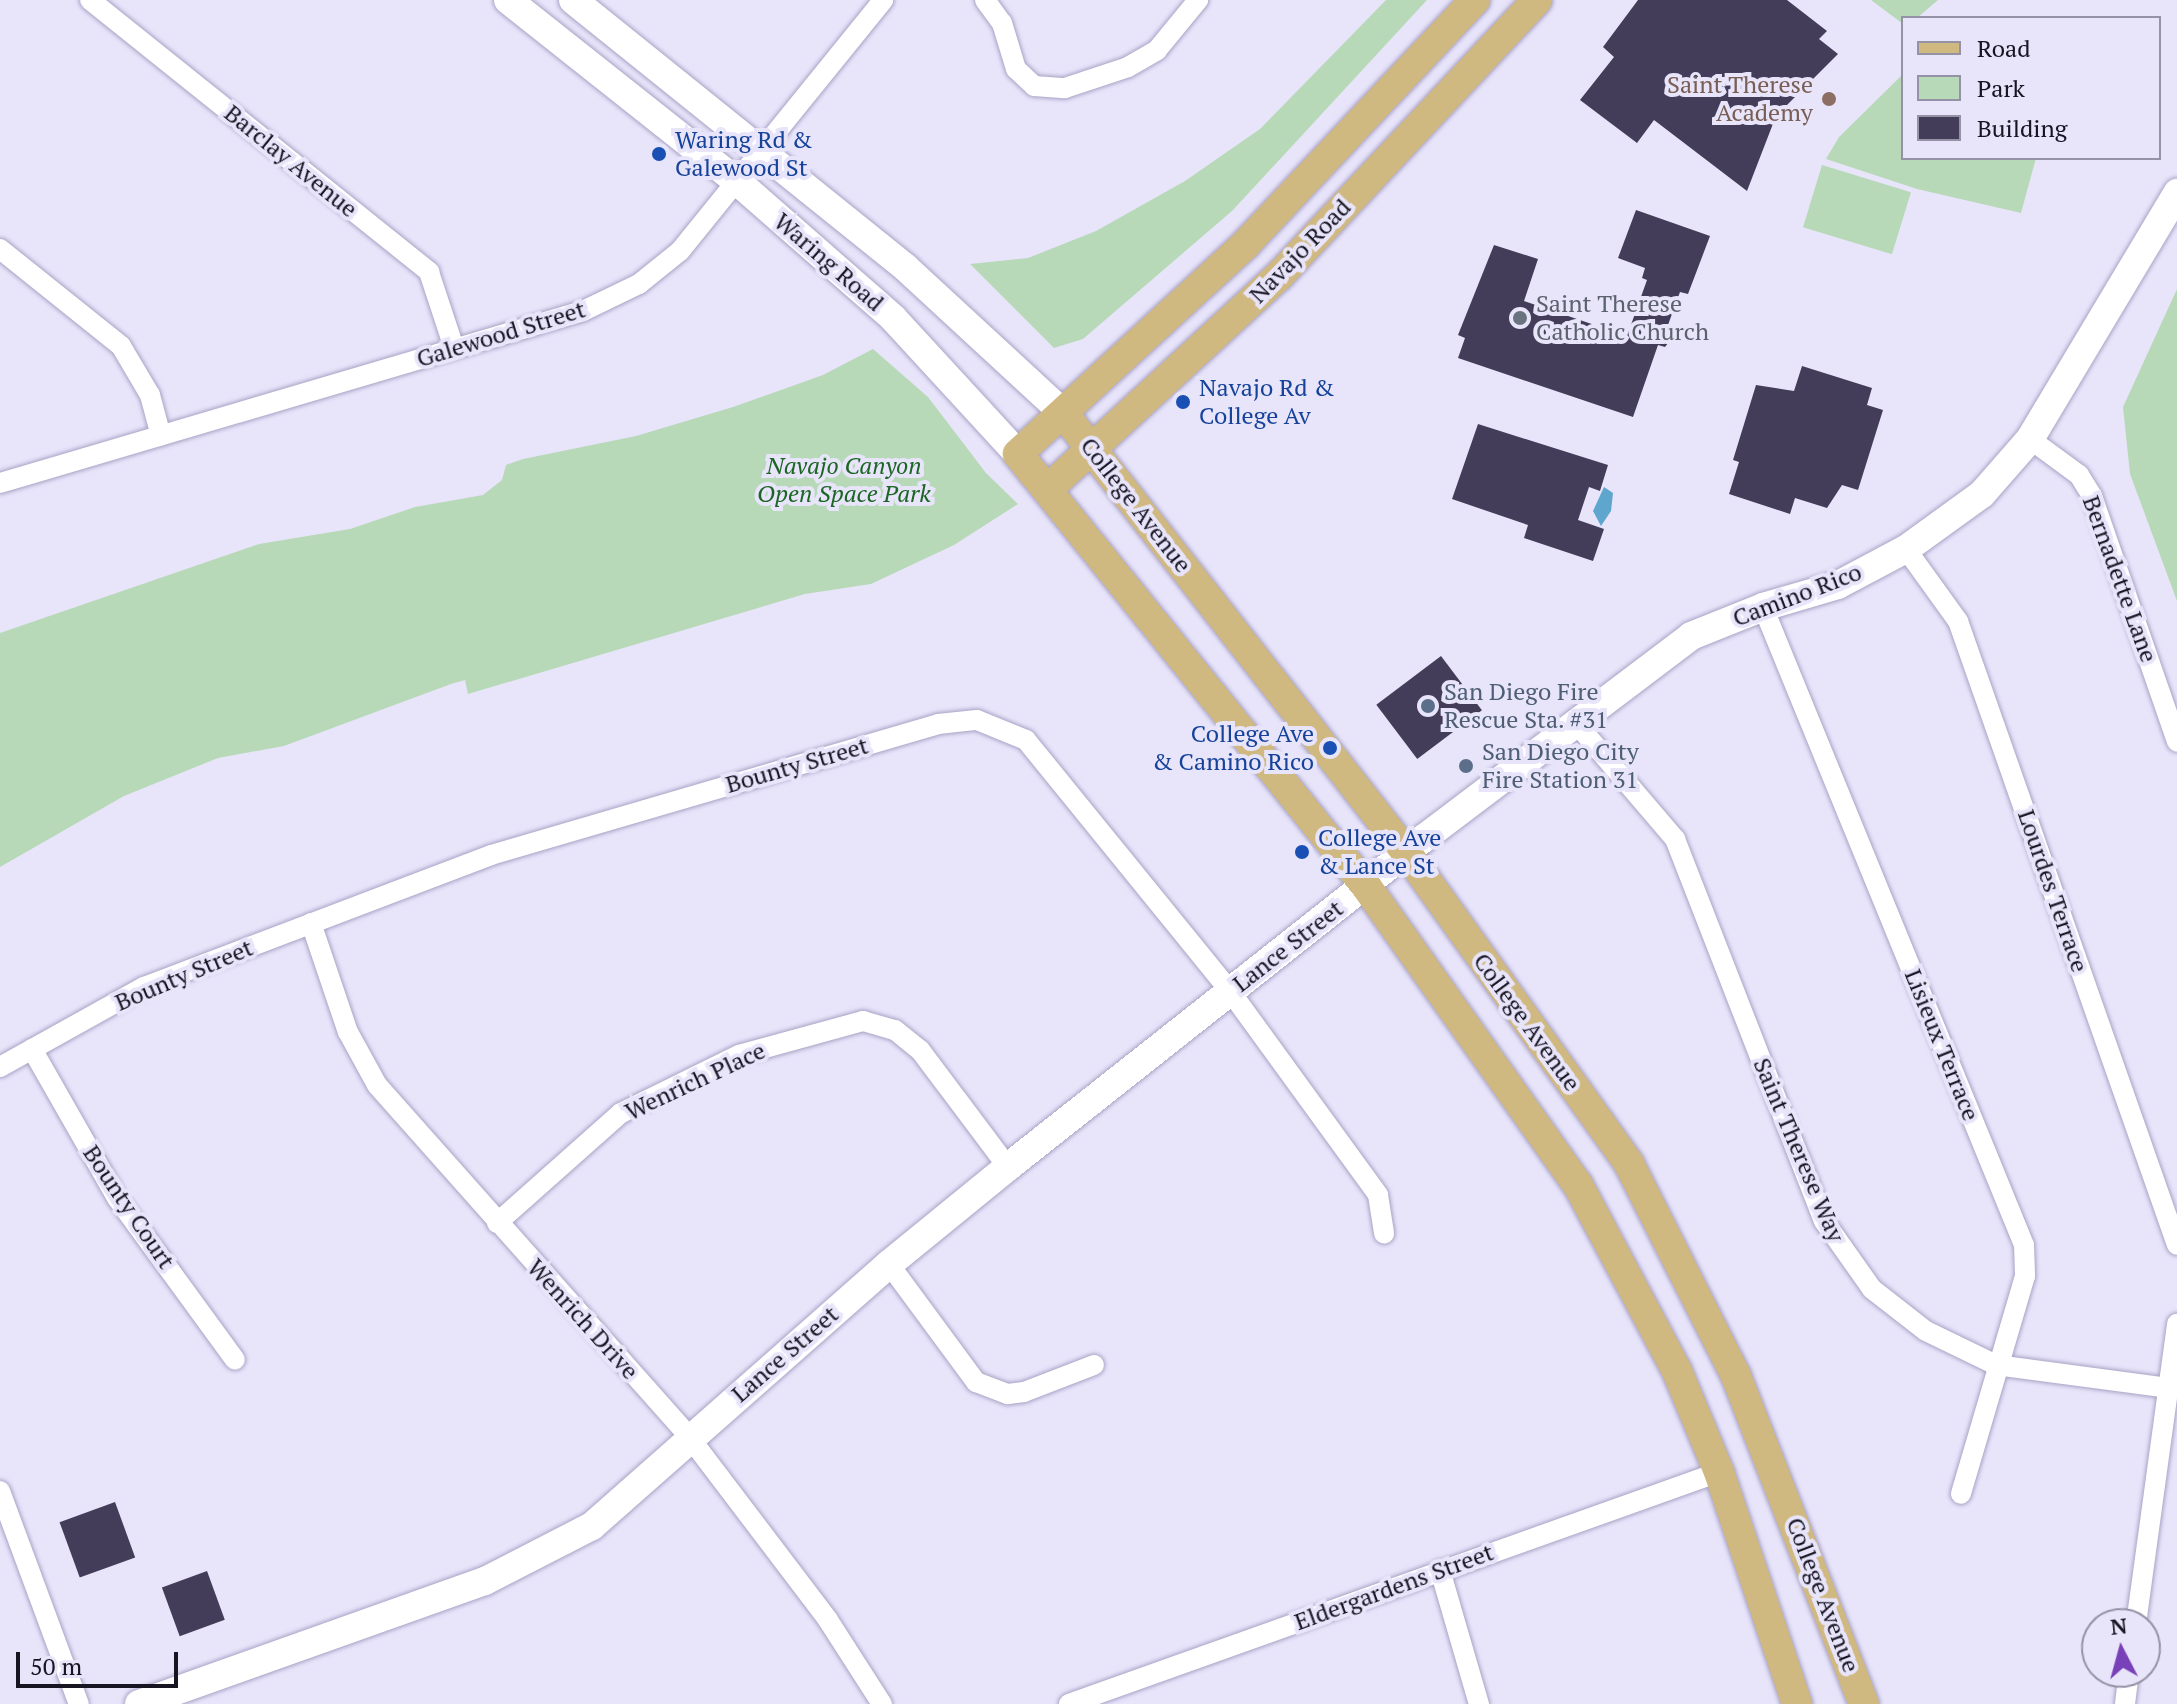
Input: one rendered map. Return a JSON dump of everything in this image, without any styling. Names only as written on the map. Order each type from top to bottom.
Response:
[{"type":"main road","name":"Navajo Road","points":[[1018,454],[1246,244],[1475,0]]},
{"type":"main road","name":"Navajo Road","points":[[1049,488],[1278,277],[1537,0]]},
{"type":"main road","name":"College Avenue","points":[[1064,414],[1095,448],[1406,852],[1629,1164],[1736,1376],[1864,1704]]},
{"type":"main road","points":[[1018,454],[1049,488],[1366,886],[1578,1185],[1677,1371],[1719,1472],[1797,1704]]},
{"type":"street","name":"Barclay Avenue","points":[[90,0],[429,272],[454,348]]},
{"type":"street","name":"Waring Road","points":[[508,0],[739,183],[893,318],[1018,454]]},
{"type":"street","name":"Waring Road","points":[[573,0],[906,268],[1064,414]]},
{"type":"street","name":"Galewood Street","points":[[0,483],[583,311],[639,284],[680,251],[739,183],[883,0]]},
{"type":"street","points":[[985,0],[1002,23],[1016,69],[1034,86],[1065,88],[1128,67],[1157,50],[1198,0]]},
{"type":"street","name":"Camino Rico","points":[[1366,886],[1406,852],[1691,636],[1763,607],[1838,585],[1906,549],[1982,494],[2030,439],[2177,193]]},
{"type":"street","points":[[0,249],[121,346],[150,395],[161,436]]},
{"type":"street","name":"Bernadette Lane","points":[[2030,439],[2079,475],[2092,496],[2177,742]]},
{"type":"street","name":"Lourdes Terrace","points":[[1906,549],[1958,621],[2177,1245]]},
{"type":"street","name":"Lisieux Terrace","points":[[1763,607],[2024,1245],[2025,1276],[1996,1365],[1961,1494]]},
{"type":"street","name":"Bounty Street","points":[[0,1067],[144,987],[491,855],[938,724],[977,720],[1026,740],[1230,991],[1378,1195],[1384,1234]]},
{"type":"street","name":"Saint Therese Way","points":[[1576,723],[1675,839],[1800,1163],[1845,1255],[1872,1289],[1926,1331],[1996,1365],[2172,1389]]},
{"type":"street","name":"Lance Street","points":[[139,1704],[485,1581],[554,1549],[592,1526],[889,1264],[1366,886]]},
{"type":"street","name":"Wenrich Drive","points":[[311,923],[348,1032],[377,1085],[690,1438],[828,1620],[882,1704]]},
{"type":"street","name":"Wenrich Place","points":[[497,1223],[621,1113],[739,1055],[863,1021],[895,1030],[920,1050],[1008,1167]]},
{"type":"street","name":"Bounty Court","points":[[32,1049],[117,1198],[235,1360]]},
{"type":"street","points":[[889,1264],[976,1382],[1008,1394],[1024,1392],[1094,1365]]},
{"type":"street","points":[[2138,1608],[2172,1389],[2177,1324]]},
{"type":"street","name":"Eldergardens Street","points":[[1069,1704],[1719,1472]]},
{"type":"street","points":[[0,1491],[79,1704]]},
{"type":"street","points":[[1440,1570],[1479,1704]]},
{"type":"green space","points":[[1386,0],[1427,0],[1232,211],[1083,339],[1054,348],[970,264],[1028,258],[1096,231],[1185,181],[1260,129]]},
{"type":"green space","points":[[1871,0],[1938,0],[1919,16],[1901,16],[1901,22]]},
{"type":"green space","points":[[1901,76],[1901,160],[2035,160],[2021,213],[1917,189],[1826,159],[1839,137]]},
{"type":"green space","points":[[1822,165],[1911,192],[1892,254],[1803,227]]},
{"type":"green space","points":[[2177,289],[2177,601],[2130,474],[2123,407]]},
{"type":"green space","name":"Navajo Canyon Open Space Park","points":[[873,349],[928,397],[986,473],[1018,504],[954,545],[871,584],[805,594],[468,694],[465,680],[284,746],[218,758],[124,796],[0,867],[0,633],[259,544],[350,529],[415,507],[483,495],[502,480],[506,465],[636,436],[733,407],[823,375]]},
{"type":"water","points":[[1604,487],[1613,493],[1611,511],[1601,526],[1593,511]]},
{"type":"building","points":[[1638,0],[1787,0],[1827,31],[1819,39],[1838,54],[1776,116],[1747,191],[1654,120],[1637,143],[1580,100],[1614,57],[1603,47]]},
{"type":"building","points":[[1636,210],[1710,236],[1688,294],[1680,292],[1668,325],[1679,329],[1665,347],[1658,345],[1633,417],[1458,358],[1465,338],[1458,335],[1494,245],[1538,259],[1524,301],[1627,336],[1647,280],[1642,278],[1645,268],[1618,258]]},
{"type":"building","points":[[1802,366],[1872,388],[1867,405],[1883,410],[1858,490],[1842,485],[1827,508],[1795,498],[1790,514],[1729,494],[1739,462],[1733,460],[1756,385],[1794,391]]},
{"type":"building","points":[[1478,424],[1608,465],[1600,491],[1589,487],[1578,520],[1604,529],[1593,561],[1524,538],[1528,525],[1452,499]]},
{"type":"building","name":"San Diego Fire Rescue Sta. #31","points":[[1441,656],[1482,710],[1417,759],[1376,705]]},
{"type":"building","points":[[115,1502],[135,1557],[80,1578],[60,1522]]},
{"type":"building","points":[[207,1571],[225,1620],[180,1636],[162,1587]]},
{"type":"place","name":"Saint Therese Academy","points":[[1829,99]]},
{"type":"place","name":"Waring Rd & Galewood St","points":[[659,154]]},
{"type":"place","name":"Saint Therese Catholic Church","points":[[1520,318]]},
{"type":"place","name":"Navajo Rd & College Av","points":[[1183,402]]},
{"type":"place","name":"San Diego Fire Rescue Sta. #31","points":[[1428,706]]},
{"type":"place","name":"College Ave & Camino Rico","points":[[1330,748]]},
{"type":"place","name":"San Diego City Fire Station 31","points":[[1466,766]]},
{"type":"place","name":"College Ave & Lance St","points":[[1302,852]]}]
